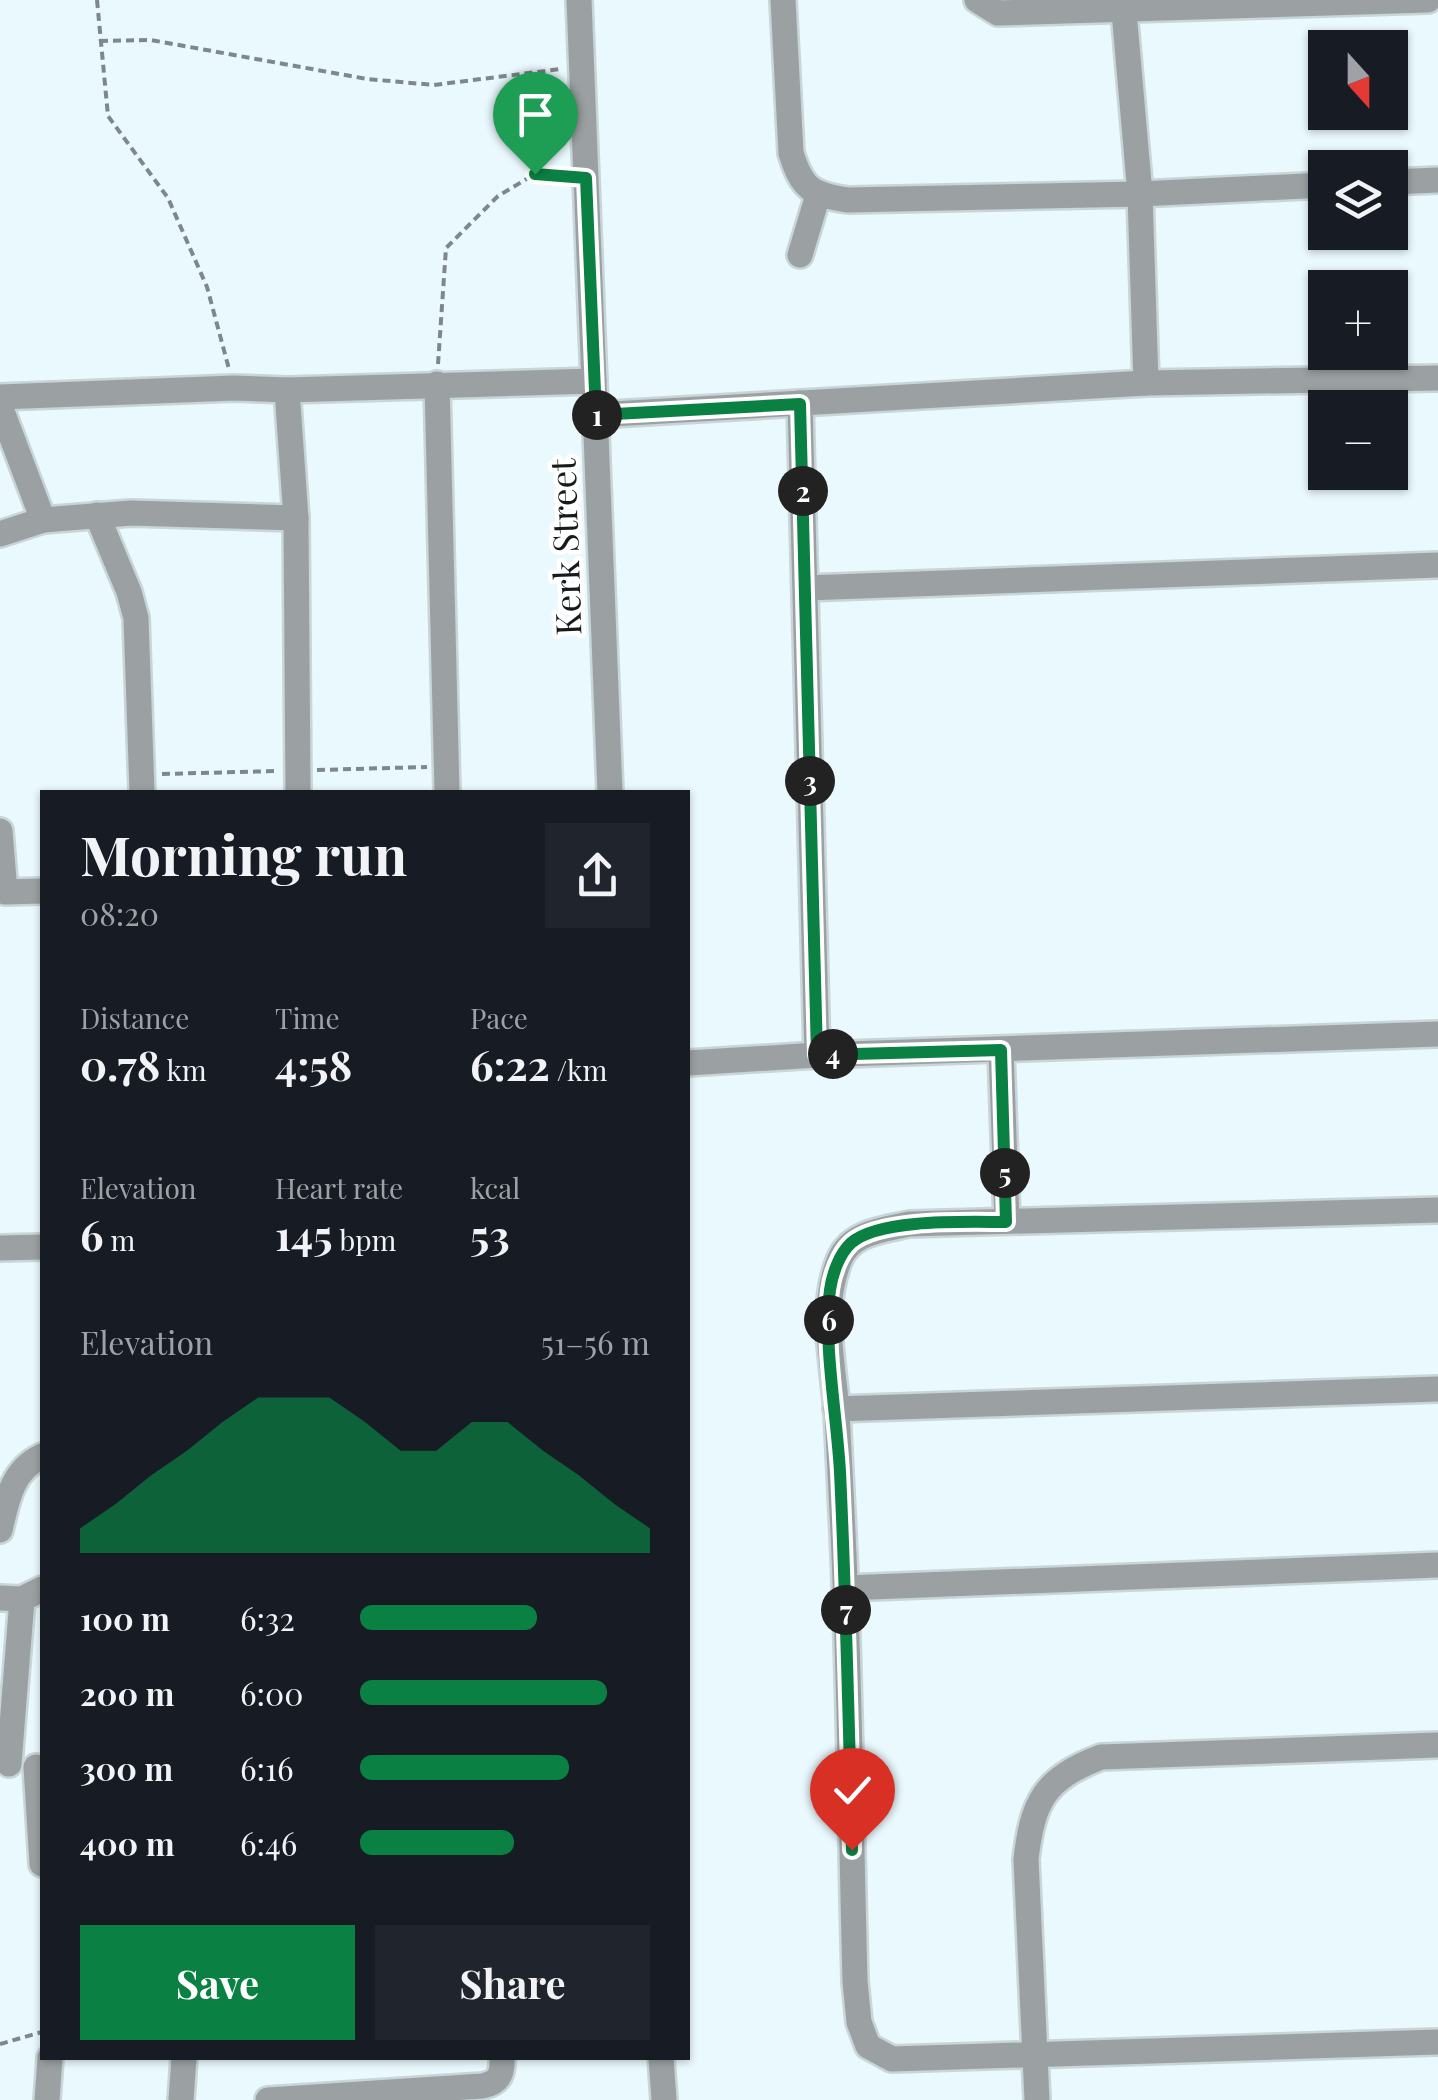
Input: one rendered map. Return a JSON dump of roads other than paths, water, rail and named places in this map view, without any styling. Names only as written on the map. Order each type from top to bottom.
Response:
[{"type":"street","name":"Kerk Street","points":[[580,0],[610,790]]},
{"type":"street","points":[[783,0],[792,153],[799,177],[818,195],[848,200],[1308,186]]},
{"type":"street","points":[[978,0],[998,13],[1123,4],[1428,0]]},
{"type":"street","points":[[1123,4],[1140,194],[1146,384]]},
{"type":"street","points":[[1408,181],[1438,180]]},
{"type":"street","points":[[800,254],[818,195]]},
{"type":"street","points":[[596,415],[1146,384],[1438,378]]},
{"type":"street","points":[[0,397],[234,388],[594,382]]},
{"type":"street","points":[[436,384],[447,790]]},
{"type":"street","points":[[287,390],[296,518],[298,790]]},
{"type":"street","points":[[800,404],[817,1055]]},
{"type":"street","points":[[0,406],[43,520]]},
{"type":"street","points":[[0,534],[43,520],[97,516],[201,513],[296,518]]},
{"type":"street","points":[[97,516],[136,618],[142,790]]},
{"type":"street","points":[[806,588],[1438,565]]},
{"type":"street","points":[[0,831],[4,892],[40,891]]},
{"type":"street","points":[[690,1063],[1438,1034]]},
{"type":"street","points":[[1001,1050],[1006,1222]]},
{"type":"street","points":[[1438,1210],[909,1224],[868,1233],[852,1242],[840,1256],[830,1288],[828,1326],[846,1588],[855,1981],[862,2033],[868,2046],[892,2059],[1438,2042]]},
{"type":"street","points":[[0,1248],[40,1247]]},
{"type":"street","points":[[836,1409],[1438,1390]]},
{"type":"street","points":[[0,1530],[8,1494],[21,1470],[40,1457]]},
{"type":"street","points":[[846,1588],[1438,1565]]},
{"type":"street","points":[[22,1595],[4,1764],[39,1768],[40,1800]]},
{"type":"street","points":[[1037,2100],[1026,1860],[1031,1822],[1038,1802],[1052,1783],[1076,1767],[1101,1758],[1438,1745]]},
{"type":"street","points":[[47,2100],[50,2060]]},
{"type":"street","points":[[180,2100],[184,2060]]},
{"type":"street","points":[[268,2100],[488,2085],[501,2076],[502,2060]]},
{"type":"street","points":[[662,2060],[664,2100]]}]
